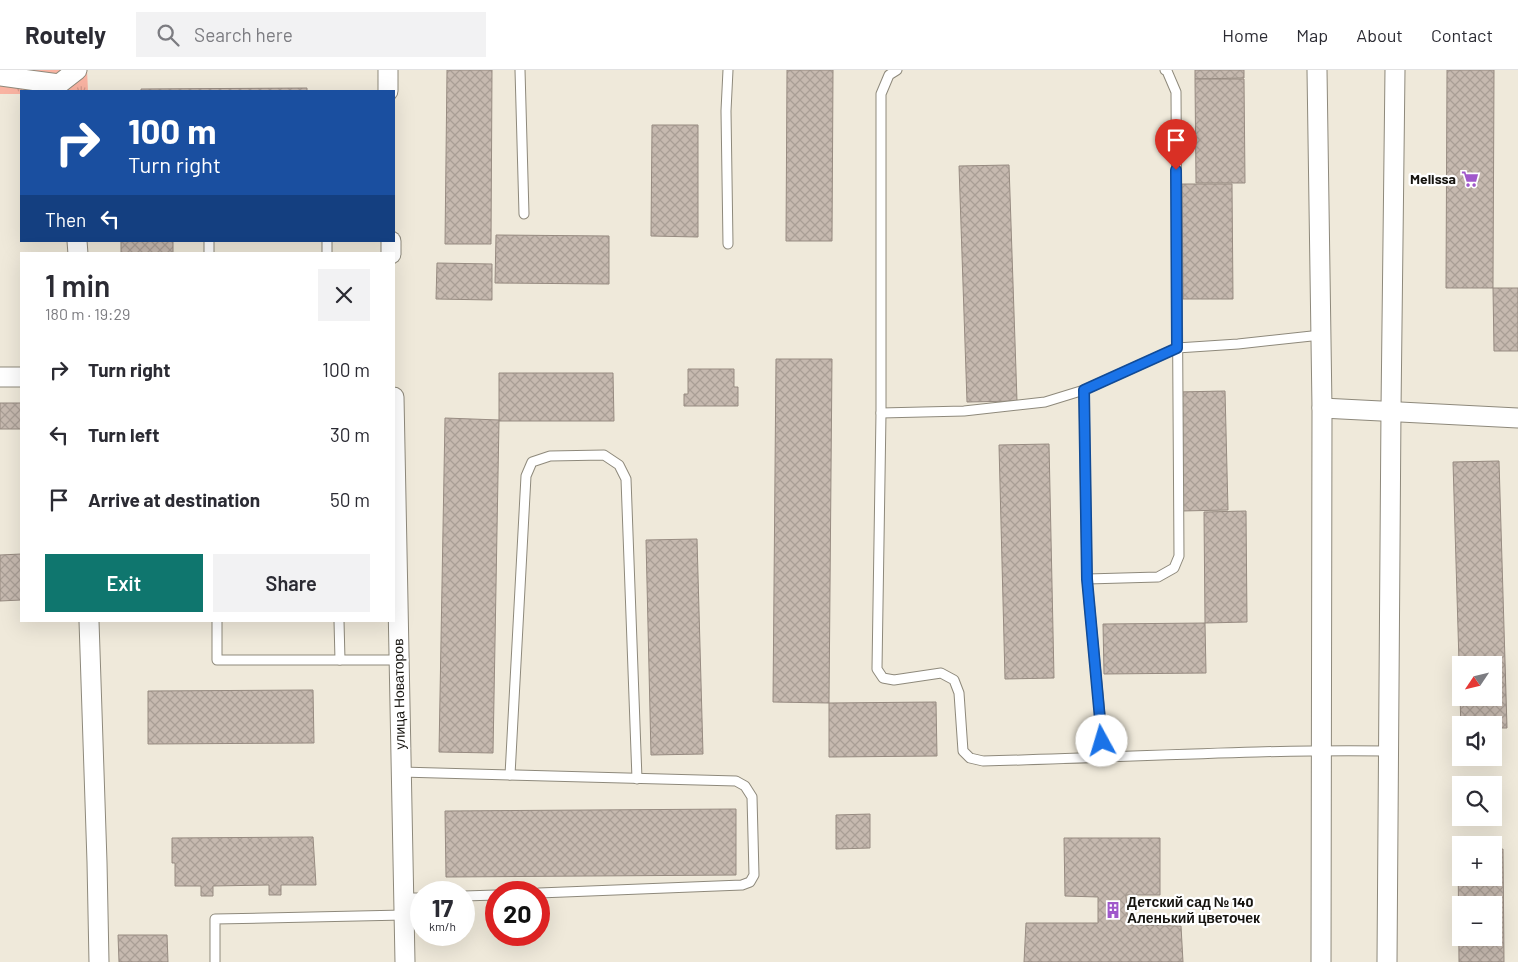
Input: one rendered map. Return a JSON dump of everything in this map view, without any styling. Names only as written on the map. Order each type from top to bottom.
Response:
[{"type":"street","points":[[0,76],[61,88],[77,70]]},
{"type":"street","points":[[388,70],[388,90]]},
{"type":"street","points":[[1317,70],[1322,408],[1321,962]]},
{"type":"street","points":[[1387,962],[1395,70]]},
{"type":"street","points":[[0,376],[20,377]]},
{"type":"street","points":[[1322,408],[1391,410],[1518,418]]},
{"type":"street","name":"улица Новаторов","points":[[395,450],[401,772],[410,904],[405,962]]},
{"type":"street","points":[[90,622],[98,862],[98,962]]},
{"type":"lane","points":[[520,70],[524,214]]},
{"type":"lane","points":[[728,70],[726,111],[728,244]]},
{"type":"lane","points":[[897,70],[889,74],[881,94],[881,413],[877,669],[883,678],[894,680],[941,673],[954,680],[959,693],[963,751],[970,758],[983,761],[1321,750],[1388,751]]},
{"type":"lane","points":[[1087,579],[1158,577],[1174,568],[1179,556],[1176,92],[1167,71],[1164,70]]},
{"type":"lane","points":[[881,413],[964,411],[1045,402],[1084,390],[1177,348],[1238,344],[1320,335]]},
{"type":"lane","points":[[1084,390],[1087,579],[1104,758]]},
{"type":"lane","points":[[510,775],[526,476],[532,462],[550,456],[604,455],[619,465],[626,479],[637,779]]},
{"type":"lane","points":[[216,622],[217,660],[399,660]]},
{"type":"lane","points":[[339,622],[340,660]]},
{"type":"lane","points":[[401,772],[736,781],[745,786],[752,798],[754,875],[750,882],[742,885],[550,893]]},
{"type":"lane","points":[[215,962],[215,919],[410,904]]},
{"type":"green space","points":[[0,70],[87,70],[88,90],[20,90],[20,94],[0,94]]},
{"type":"building","points":[[447,70],[492,70],[491,244],[445,244]]},
{"type":"building","points":[[787,70],[833,70],[832,241],[786,241]]},
{"type":"building","points":[[1195,70],[1244,70],[1244,78],[1195,79]]},
{"type":"building","name":"Melissa","points":[[1447,70],[1494,70],[1493,288],[1446,288]]},
{"type":"building","points":[[1195,79],[1244,79],[1245,183],[1196,183]]},
{"type":"building","points":[[307,88],[307,90],[141,90]]},
{"type":"building","points":[[652,125],[698,125],[698,237],[651,236]]},
{"type":"building","points":[[1009,165],[1017,401],[967,402],[959,166]]},
{"type":"building","points":[[1182,184],[1232,184],[1233,299],[1183,299]]},
{"type":"building","points":[[496,235],[609,236],[609,284],[495,283]]},
{"type":"building","points":[[121,242],[173,242],[173,252],[121,252]]},
{"type":"building","points":[[437,263],[492,264],[492,300],[436,299]]},
{"type":"building","points":[[1493,288],[1518,288],[1518,351],[1494,351]]},
{"type":"building","points":[[776,359],[832,359],[829,703],[773,702]]},
{"type":"building","points":[[688,369],[734,369],[734,387],[738,387],[738,406],[684,406],[684,394],[688,394]]},
{"type":"building","points":[[499,373],[613,373],[614,421],[499,421]]},
{"type":"building","points":[[1225,391],[1228,510],[1181,511],[1178,392]]},
{"type":"building","points":[[0,403],[20,403],[20,429],[0,429]]},
{"type":"building","points":[[445,418],[499,420],[493,753],[439,752]]},
{"type":"building","points":[[1049,444],[1054,678],[1005,679],[999,445]]},
{"type":"building","points":[[1499,461],[1507,728],[1502,728],[1502,716],[1461,716],[1460,706],[1502,706],[1502,656],[1459,656],[1453,462]]},
{"type":"building","points":[[1246,511],[1247,622],[1205,623],[1204,512]]},
{"type":"building","points":[[697,539],[703,754],[651,755],[646,540]]},
{"type":"building","points":[[20,554],[20,600],[0,601],[0,555]]},
{"type":"building","points":[[1205,623],[1206,673],[1104,674],[1103,624]]},
{"type":"building","points":[[313,690],[314,743],[148,744],[148,691]]},
{"type":"building","points":[[936,702],[937,756],[829,757],[829,703]]},
{"type":"building","points":[[736,809],[736,875],[446,877],[445,811]]},
{"type":"building","points":[[870,814],[870,848],[836,849],[836,815]]},
{"type":"building","points":[[313,837],[316,885],[281,885],[281,895],[269,895],[269,885],[213,886],[213,896],[201,896],[201,886],[175,886],[175,863],[172,863],[172,838]]},
{"type":"building","name":"Детский сад № 140 Аленький цветочек","points":[[1064,838],[1160,838],[1160,895],[1126,895],[1128,925],[1181,926],[1183,962],[1024,962],[1026,923],[1098,923],[1098,897],[1065,896]]},
{"type":"building","points":[[1503,849],[1504,962],[1459,962],[1459,946],[1502,946],[1502,896],[1458,896],[1458,886],[1502,886]]},
{"type":"building","points":[[118,935],[167,935],[168,962],[119,962]]},
{"type":"place","name":"Melissa","points":[[1470,179]]},
{"type":"place","name":"Детский сад № 140 Аленький цветочек","points":[[1113,910]]},
{"type":"route","points":[[1102,741],[1087,579],[1084,390],[1177,348],[1176,170]]}]
